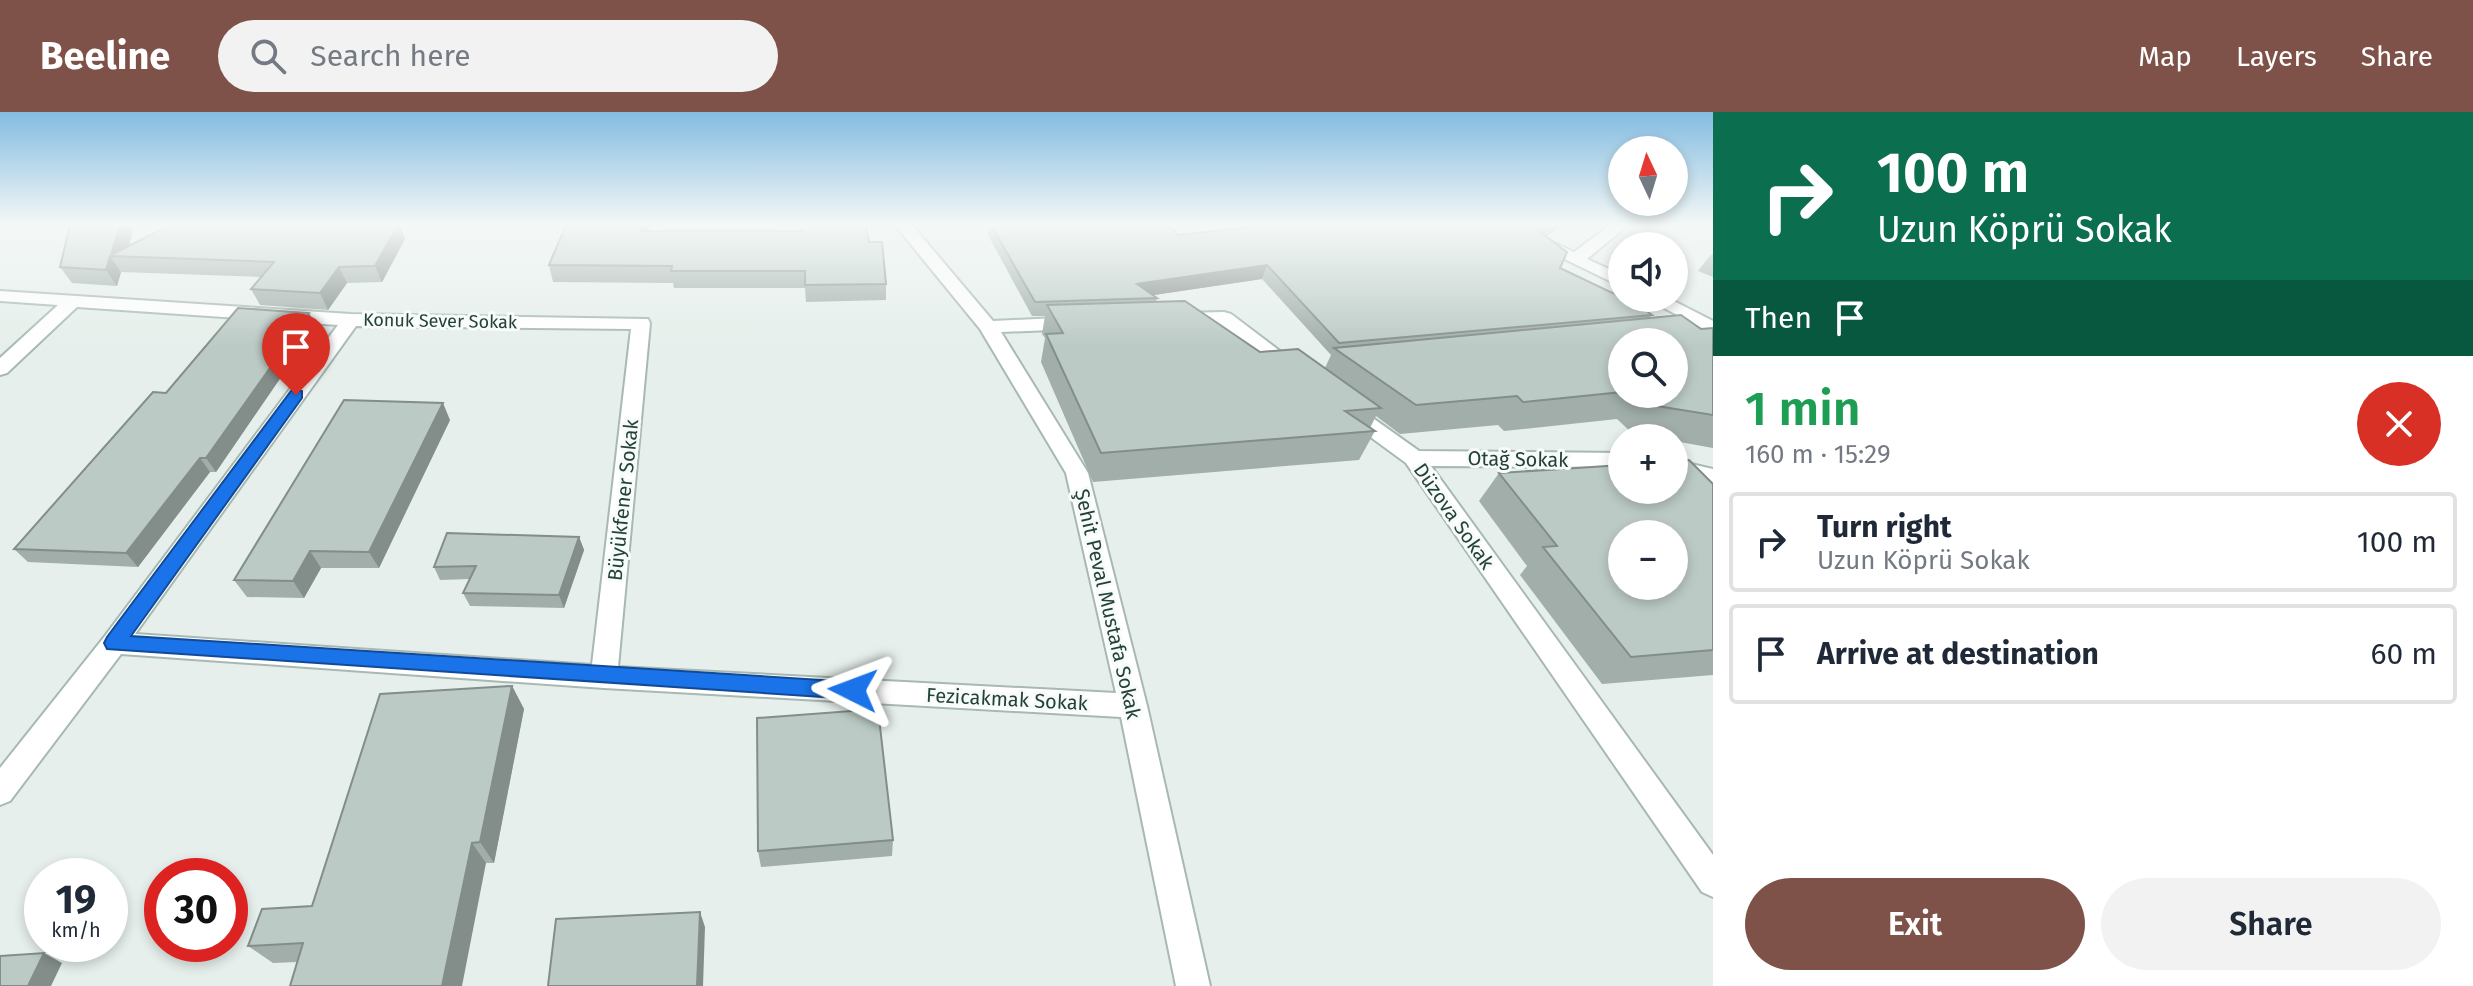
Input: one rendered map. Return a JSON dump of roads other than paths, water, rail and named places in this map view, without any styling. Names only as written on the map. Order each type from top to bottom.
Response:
[{"type":"street","name":"Şehit Peval Mustafa Sokak","points":[[937,266],[988,327],[1077,473],[1133,706],[1193,986]]},
{"type":"street","points":[[1590,266],[1608,275]]},
{"type":"street","name":"Konuk Sever Sokak","points":[[0,296],[351,320],[641,323]]},
{"type":"street","points":[[0,369],[73,301]]},
{"type":"street","points":[[1681,312],[1713,329]]},
{"type":"street","name":"Düzova Sokak","points":[[1168,320],[1224,318],[1414,458],[1713,881]]},
{"type":"street","points":[[0,791],[114,643],[351,320]]},
{"type":"street","name":"Büyükfener Sokak","points":[[604,677],[641,323]]},
{"type":"street","points":[[988,327],[1095,323]]},
{"type":"street","points":[[1688,333],[1713,329]]},
{"type":"street","name":"Otağ Sokak","points":[[1414,458],[1608,460]]},
{"type":"street","points":[[1688,471],[1713,477]]},
{"type":"street","name":"Fezicakmak Sokak","points":[[114,643],[604,677],[1133,706]]}]
